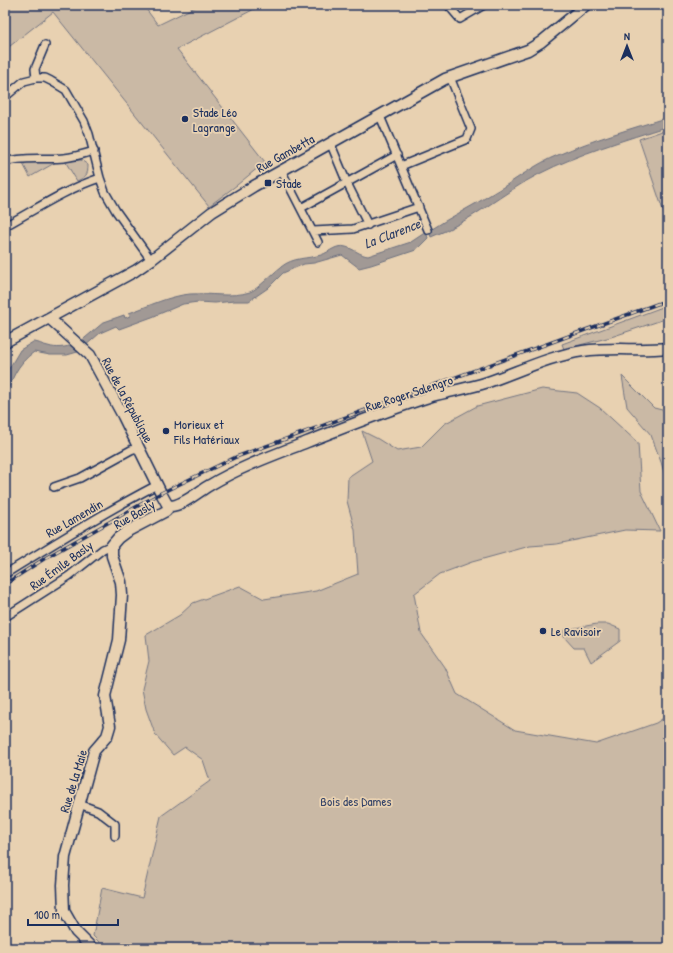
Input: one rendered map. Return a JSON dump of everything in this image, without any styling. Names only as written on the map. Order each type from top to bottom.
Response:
[{"type":"street","points":[[448,5],[460,19],[484,5]]},
{"type":"street","name":"Rue Gambetta","points":[[5,342],[133,272],[230,200],[281,170],[450,77],[528,50],[541,42],[586,5]]},
{"type":"street","points":[[36,78],[35,69],[45,45]]},
{"type":"street","points":[[401,166],[467,139],[471,129],[450,77]]},
{"type":"street","points":[[5,97],[24,81],[36,78],[45,78],[66,90],[84,121],[94,150],[100,178],[105,192],[116,212],[151,260]]},
{"type":"street","points":[[380,116],[428,230]]},
{"type":"street","points":[[329,144],[332,147],[347,183],[368,225]]},
{"type":"street","points":[[5,162],[25,158],[63,158],[81,155],[94,150]]},
{"type":"street","points":[[301,208],[397,155]]},
{"type":"street","points":[[281,170],[318,242]]},
{"type":"street","points":[[5,226],[73,188],[85,182],[100,178]]},
{"type":"street","points":[[313,231],[353,229],[419,207]]},
{"type":"street","name":"Rue de la République","points":[[49,318],[90,355],[123,416],[165,501],[170,506]]},
{"type":"street","name":"Rue Roger Salengro","points":[[170,506],[184,502],[208,485],[242,468],[325,435],[433,396],[489,381],[536,363],[562,355],[589,351],[668,348]]},
{"type":"street","points":[[54,487],[80,478],[131,450],[139,448]]},
{"type":"street","name":"Rue Lamendin","points":[[5,574],[56,542],[158,485]]},
{"type":"street","name":"Rue Basly","points":[[112,545],[126,532],[166,511],[170,506]]},
{"type":"street","name":"Rue Émile Basly","points":[[5,617],[69,576],[103,549],[112,545]]},
{"type":"street","name":"Rue de la Maie","points":[[92,948],[76,932],[64,911],[63,884],[65,857],[94,752],[107,736],[110,726],[106,696],[119,640],[122,595],[121,582],[112,556],[112,545]]},
{"type":"street","points":[[79,804],[98,811],[115,824],[115,836]]},
{"type":"green space","name":"Stade Léo Lagrange","points":[[5,5],[143,5],[158,25],[199,5],[262,5],[177,49],[265,162],[209,206],[53,12],[5,50]]},
{"type":"green space","points":[[668,129],[668,225],[639,139]]},
{"type":"green space","points":[[81,160],[88,165],[88,171],[84,177],[77,181],[65,161]]},
{"type":"green space","points":[[58,161],[30,177],[22,162]]},
{"type":"green space","points":[[668,305],[668,326],[665,319],[611,337],[564,349],[562,344]]},
{"type":"green space","points":[[622,376],[654,408],[666,411],[668,415],[668,486],[651,435],[627,407]]},
{"type":"green space","name":"Bois des Dames","points":[[542,389],[577,393],[600,408],[638,443],[641,491],[660,531],[625,530],[557,544],[530,546],[472,562],[440,574],[414,594],[421,633],[445,667],[457,694],[515,730],[596,744],[656,723],[668,715],[668,948],[99,948],[99,942],[93,936],[102,888],[142,898],[161,816],[210,781],[203,760],[185,747],[173,755],[155,734],[146,709],[142,689],[149,661],[146,635],[180,615],[193,603],[240,586],[264,599],[316,591],[358,574],[355,530],[347,501],[348,477],[372,461],[362,431],[397,451],[421,447],[444,424],[477,406]]},
{"type":"green space","points":[[597,624],[608,624],[620,629],[620,641],[591,662],[584,648],[574,648],[564,637],[564,630]]},
{"type":"shaded area","points":[[668,117],[668,126],[603,147],[555,166],[525,182],[460,224],[431,237],[429,231],[487,197],[533,167],[572,149],[599,139]]},
{"type":"shaded area","points":[[426,232],[428,238],[416,250],[371,265],[359,268],[342,255],[314,263],[304,264],[283,273],[268,288],[249,301],[215,303],[198,302],[183,304],[119,329],[116,326],[100,333],[84,347],[79,343],[104,322],[124,315],[125,318],[130,316],[129,313],[167,299],[190,294],[243,294],[253,290],[290,261],[321,255],[342,246],[368,256],[411,242]]},
{"type":"shaded area","points":[[33,342],[55,347],[74,345],[81,351],[67,355],[50,355],[34,352],[23,362],[15,373],[5,399],[5,376],[20,350]]},
{"type":"railway","points":[[5,584],[47,557],[161,493],[236,457],[668,300]]},
{"type":"place","name":"Stade Léo Lagrange","points":[[185,119]]},
{"type":"place","name":"Stade","points":[[268,183]]},
{"type":"place","name":"Morieux et Fils Matériaux","points":[[166,431]]},
{"type":"place","name":"Le Ravisoir","points":[[543,631]]},
{"type":"water label","name":"La Clarence","points":[[392,233]]}]
